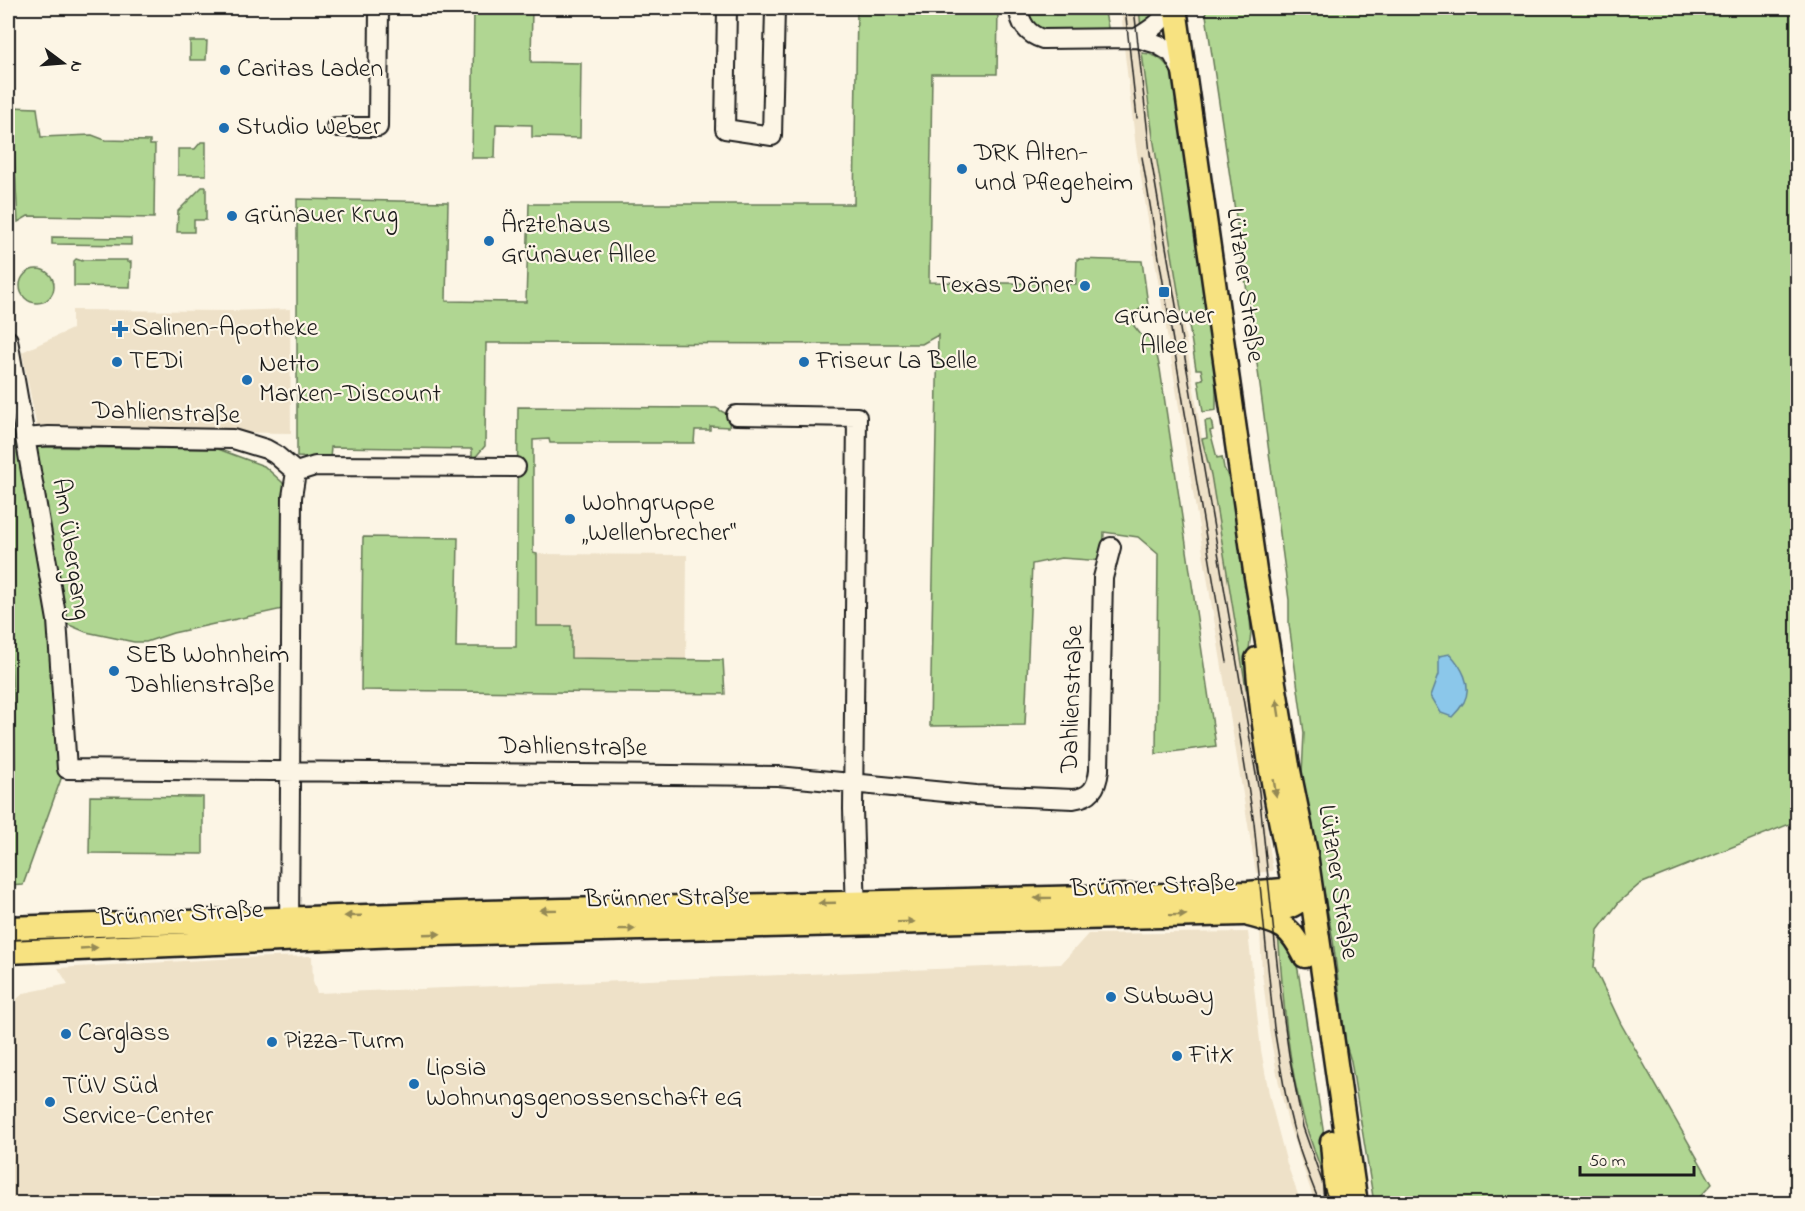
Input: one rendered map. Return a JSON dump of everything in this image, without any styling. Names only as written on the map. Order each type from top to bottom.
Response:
[{"type":"main road","name":"Lützner Straße","points":[[1175,8],[1255,571],[1304,894],[1356,1203]]},
{"type":"main road","name":"Lützner Straße","points":[[1255,571],[1255,637],[1259,689],[1286,855],[1304,894],[1305,956],[1331,1131],[1337,1203]]},
{"type":"main road","points":[[1286,855],[1280,870],[1246,904],[1286,928],[1294,936],[1305,956]]},
{"type":"main road","name":"Brünner Straße","points":[[8,928],[35,926],[289,929],[1246,904],[1304,894]]},
{"type":"main road","name":"Brünner Straße","points":[[8,952],[289,929]]},
{"type":"street","points":[[336,127],[378,127],[379,8]]},
{"type":"street","points":[[727,8],[725,129],[772,136],[775,8]]},
{"type":"street","points":[[1019,8],[1019,14],[1026,30],[1033,36],[1043,39],[1137,38],[1157,44],[1172,53],[1186,80]]},
{"type":"street","points":[[1137,38],[1159,22],[1166,15],[1168,8]]},
{"type":"street","name":"Am Übergang","points":[[8,340],[57,620],[67,769]]},
{"type":"street","points":[[736,416],[856,417],[854,782],[856,913]]},
{"type":"street","name":"Dahlienstraße","points":[[25,438],[49,436],[233,439],[266,449],[296,472]]},
{"type":"street","points":[[289,929],[292,497],[296,472],[315,466],[516,467]]},
{"type":"street","name":"Dahlienstraße","points":[[67,769],[766,776],[854,782],[976,795],[1084,798],[1093,792],[1098,782],[1103,578],[1111,547]]},
{"type":"shaded area","points":[[1121,8],[1139,8],[1141,28],[1123,31]]},
{"type":"shaded area","points":[[1124,47],[1142,48],[1153,137],[1202,439],[1211,475],[1246,688],[1273,871],[1256,873],[1136,147]]},
{"type":"shaded area","points":[[290,309],[291,433],[45,430],[37,428],[22,352],[72,329],[72,310]]},
{"type":"shaded area","points":[[537,554],[687,555],[686,659],[571,658],[537,626]]},
{"type":"shaded area","points":[[8,600],[15,765],[8,867]]},
{"type":"shaded area","points":[[1260,930],[1278,932],[1282,988],[1297,1090],[1305,1124],[1329,1191],[1313,1197],[1288,1123],[1279,1084],[1269,1030]]},
{"type":"shaded area","points":[[1248,932],[1261,1050],[1270,1099],[1287,1164],[1301,1203],[8,1203],[8,1034],[17,999],[24,993],[68,984],[58,968],[312,956],[313,982],[317,993],[1061,964],[1088,934]]},
{"type":"green space","points":[[474,8],[532,8],[531,62],[581,63],[580,138],[532,137],[532,125],[496,124],[495,158],[472,158]]},
{"type":"green space","points":[[857,8],[998,8],[997,74],[932,74],[929,282],[1076,284],[1077,259],[1142,261],[1148,305],[1139,310],[1134,326],[1142,336],[1153,338],[1160,369],[1216,746],[1156,754],[1158,554],[1138,537],[1104,532],[1103,561],[1061,558],[1032,564],[1025,725],[930,726],[938,335],[922,344],[486,343],[485,446],[472,461],[472,449],[331,447],[330,459],[297,457],[297,199],[448,202],[446,301],[526,302],[529,204],[854,204]]},
{"type":"green space","points":[[1026,8],[1104,8],[1109,32],[1063,33],[1045,30],[1034,23]]},
{"type":"green space","points":[[1139,8],[1160,8],[1159,13],[1141,28]]},
{"type":"green space","points":[[1205,8],[1797,8],[1797,821],[1640,884],[1619,902],[1598,930],[1594,967],[1621,1024],[1712,1184],[1694,1203],[1374,1203],[1351,1061],[1346,1045],[1333,940],[1302,774],[1304,733],[1289,624],[1289,600],[1250,312]]},
{"type":"green space","points":[[190,41],[207,41],[206,60],[190,60]]},
{"type":"green space","points":[[1142,53],[1160,58],[1171,72],[1174,71],[1207,311],[1182,315],[1153,137]]},
{"type":"green space","points":[[10,107],[37,108],[41,137],[92,135],[105,140],[150,141],[150,145],[155,145],[154,218],[28,216],[18,222],[13,134],[8,112]]},
{"type":"green space","points":[[201,142],[206,142],[206,175],[178,175],[178,149],[195,149]]},
{"type":"green space","points":[[202,187],[206,187],[206,220],[194,220],[194,232],[177,232],[178,211]]},
{"type":"green space","points":[[52,237],[131,238],[131,245],[52,244]]},
{"type":"green space","points":[[76,259],[131,262],[130,287],[74,286],[74,261]]},
{"type":"green space","points":[[37,269],[49,274],[54,286],[49,298],[37,303],[25,298],[20,286],[25,274]]},
{"type":"green space","points":[[1208,321],[1216,355],[1216,410],[1203,412],[1198,380],[1203,379],[1201,369],[1196,369],[1189,325]]},
{"type":"green space","points":[[8,383],[49,610],[58,769],[62,776],[23,885],[8,886],[15,765],[8,600]]},
{"type":"green space","points":[[518,407],[716,408],[730,416],[729,427],[710,426],[710,430],[695,430],[694,443],[550,443],[549,439],[533,440],[533,553],[537,554],[537,626],[571,626],[571,658],[723,660],[725,694],[361,690],[363,537],[458,538],[456,647],[516,647]]},
{"type":"green space","points":[[1211,420],[1213,430],[1210,431],[1217,458],[1222,457],[1224,468],[1234,489],[1249,603],[1251,632],[1246,688],[1211,475],[1202,439],[1207,438],[1205,421]]},
{"type":"green space","points":[[26,447],[218,449],[264,466],[282,482],[292,497],[292,607],[173,633],[146,642],[134,642],[86,632],[57,620]]},
{"type":"green space","points":[[90,796],[203,797],[203,854],[89,853]]},
{"type":"green space","points":[[1278,932],[1292,947],[1298,970],[1323,1129],[1329,1175],[1326,1183],[1305,1123],[1294,1076]]},
{"type":"water","points":[[1450,654],[1462,670],[1467,689],[1464,702],[1452,717],[1441,713],[1431,696],[1439,674],[1439,656]]},
{"type":"tram line","points":[[1125,8],[1137,118]]},
{"type":"tram line","points":[[1134,8],[1150,153],[1259,792],[1289,1055],[1303,1127],[1330,1204]]},
{"type":"tram line","points":[[1142,157],[1227,662]]},
{"type":"tram line","points":[[1238,724],[1254,823],[1279,1059],[1295,1136],[1320,1204]]},
{"type":"railway","points":[[8,703],[8,732]]},
{"type":"place","name":"Caritas Laden","points":[[225,70]]},
{"type":"place","name":"Studio Weber","points":[[224,128]]},
{"type":"place","name":"DRK Alten- und Pflegeheim","points":[[962,169]]},
{"type":"place","name":"Grünauer Krug","points":[[232,216]]},
{"type":"place","name":"Ärztehaus Grünauer Allee","points":[[489,241]]},
{"type":"place","name":"Texas Döner","points":[[1085,286]]},
{"type":"place","name":"Grünauer Allee","points":[[1164,292]]},
{"type":"place","name":"Salinen-Apotheke","points":[[120,329]]},
{"type":"place","name":"TEDi","points":[[117,362]]},
{"type":"place","name":"Friseur La Belle","points":[[804,362]]},
{"type":"place","name":"Netto Marken-Discount","points":[[247,380]]},
{"type":"place","name":"Wohngruppe „Wellenbrecher“","points":[[570,519]]},
{"type":"place","name":"SEB Wohnheim Dahlienstraße","points":[[114,671]]},
{"type":"place","name":"Subway","points":[[1111,997]]},
{"type":"place","name":"Carglass","points":[[66,1034]]},
{"type":"place","name":"Pizza-Turm","points":[[272,1042]]},
{"type":"place","name":"FitX","points":[[1177,1056]]},
{"type":"place","name":"Lipsia Wohnungsgenossenschaft eG","points":[[414,1084]]},
{"type":"place","name":"TÜV Süd Service-Center","points":[[50,1102]]}]
